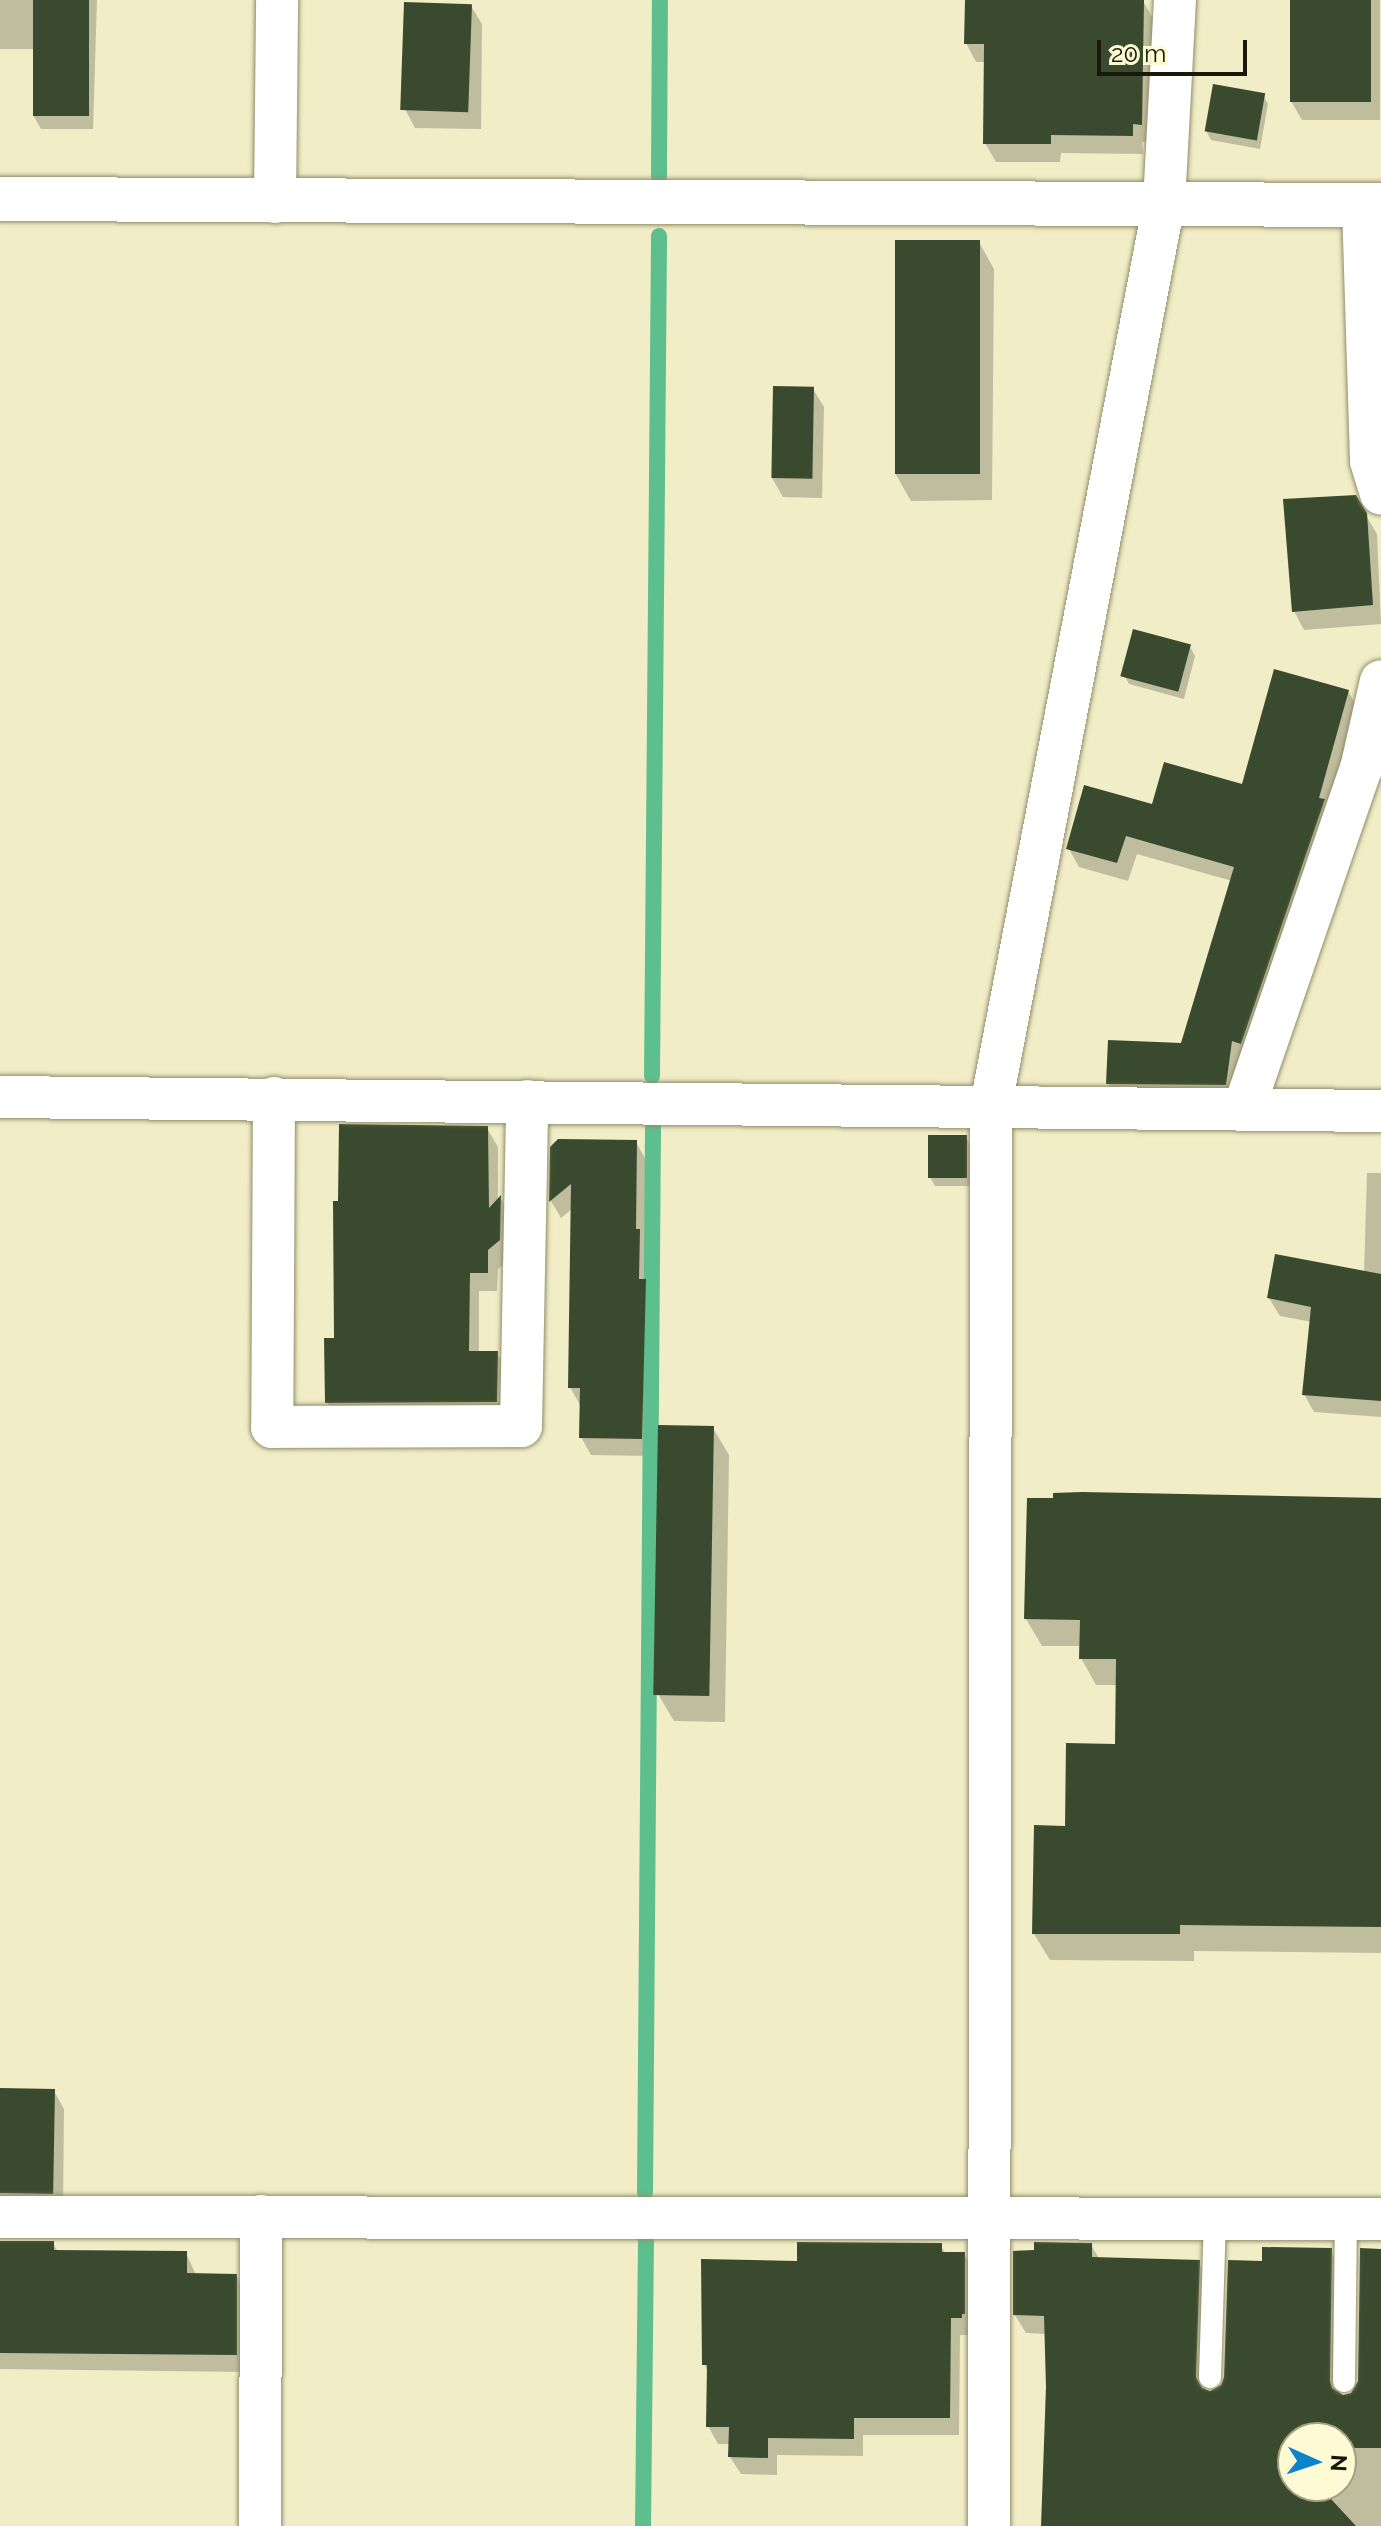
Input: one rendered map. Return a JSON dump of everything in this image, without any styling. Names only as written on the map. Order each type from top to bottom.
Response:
[{"type":"street","points":[[275,202],[277,0]]},
{"type":"street","points":[[989,2526],[991,1105],[1164,203],[1175,0]]},
{"type":"street","points":[[0,199],[1372,205],[1371,461],[1381,494]]},
{"type":"street","points":[[1244,1108],[1361,769],[1381,681]]},
{"type":"street","points":[[0,1097],[1381,1111]]},
{"type":"street","points":[[274,1098],[272,1427],[521,1426],[527,1101]]},
{"type":"street","points":[[260,2526],[261,2216]]},
{"type":"street","points":[[0,2217],[1363,2219]]},
{"type":"lane","points":[[1210,2377],[1215,2217]]},
{"type":"lane","points":[[1344,2381],[1363,2219]]},
{"type":"building","points":[[33,0],[89,0],[89,116],[33,116]]},
{"type":"building","points":[[965,0],[1144,0],[1142,125],[1133,124],[1133,136],[1051,135],[1051,144],[983,144],[984,44],[964,44]]},
{"type":"building","points":[[1290,0],[1371,0],[1371,102],[1290,102]]},
{"type":"building","points":[[404,2],[472,4],[468,112],[400,110]]},
{"type":"building","points":[[1213,84],[1265,93],[1257,140],[1205,131]]},
{"type":"building","points":[[895,240],[980,240],[980,474],[895,474]]},
{"type":"building","points":[[773,386],[814,387],[812,479],[771,478]]},
{"type":"building","points":[[1356,495],[1367,513],[1373,605],[1292,612],[1283,499]]},
{"type":"building","points":[[1133,629],[1191,645],[1178,692],[1120,676]]},
{"type":"building","points":[[1274,669],[1349,690],[1319,798],[1325,799],[1241,1044],[1232,1041],[1226,1085],[1106,1084],[1108,1040],[1181,1043],[1234,867],[1126,836],[1117,863],[1066,849],[1084,785],[1152,804],[1164,762],[1242,784]]},
{"type":"building","points":[[339,1124],[488,1126],[489,1208],[501,1195],[500,1240],[488,1250],[488,1273],[470,1273],[469,1351],[498,1351],[497,1402],[325,1403],[324,1338],[334,1338],[333,1201],[338,1201]]},
{"type":"building","points":[[928,1135],[967,1135],[967,1178],[928,1178]]},
{"type":"building","points":[[558,1139],[637,1140],[639,1279],[646,1279],[642,1439],[579,1438],[580,1388],[568,1388],[571,1184],[549,1202],[550,1147]]},
{"type":"building","points":[[1275,1254],[1381,1274],[1381,1401],[1302,1395],[1311,1307],[1267,1298]]},
{"type":"building","points":[[658,1425],[714,1426],[709,1696],[653,1695]]},
{"type":"building","points":[[1053,1493],[1381,1498],[1381,1927],[1180,1925],[1180,1934],[1032,1934],[1034,1825],[1065,1826],[1066,1743],[1115,1744],[1116,1659],[1079,1659],[1080,1620],[1024,1619],[1027,1498],[1053,1498]]},
{"type":"building","points":[[0,2088],[55,2089],[53,2194],[0,2193]]},
{"type":"building","points":[[0,2241],[54,2241],[54,2250],[187,2251],[187,2273],[237,2274],[237,2355],[0,2353]]},
{"type":"building","points":[[797,2242],[942,2243],[942,2252],[965,2252],[965,2314],[962,2318],[951,2318],[950,2418],[854,2418],[854,2439],[768,2438],[768,2458],[728,2457],[729,2427],[706,2427],[707,2365],[702,2365],[701,2259],[797,2261]]},
{"type":"building","points":[[1034,2242],[1092,2243],[1092,2257],[1200,2260],[1196,2377],[1202,2388],[1210,2391],[1221,2385],[1224,2377],[1228,2260],[1262,2261],[1262,2247],[1332,2248],[1330,2381],[1332,2388],[1343,2395],[1351,2393],[1358,2381],[1360,2248],[1381,2249],[1381,2448],[1357,2448],[1357,2422],[1277,2422],[1277,2502],[1334,2502],[1356,2526],[1041,2526],[1046,2388],[1044,2316],[1013,2315],[1013,2251],[1034,2250]]},
{"type":"waterway","points":[[659,177],[660,0]]},
{"type":"waterway","points":[[652,1076],[659,236]]},
{"type":"waterway","points":[[645,2192],[653,1124]]},
{"type":"waterway","points":[[643,2526],[646,2239]]}]
